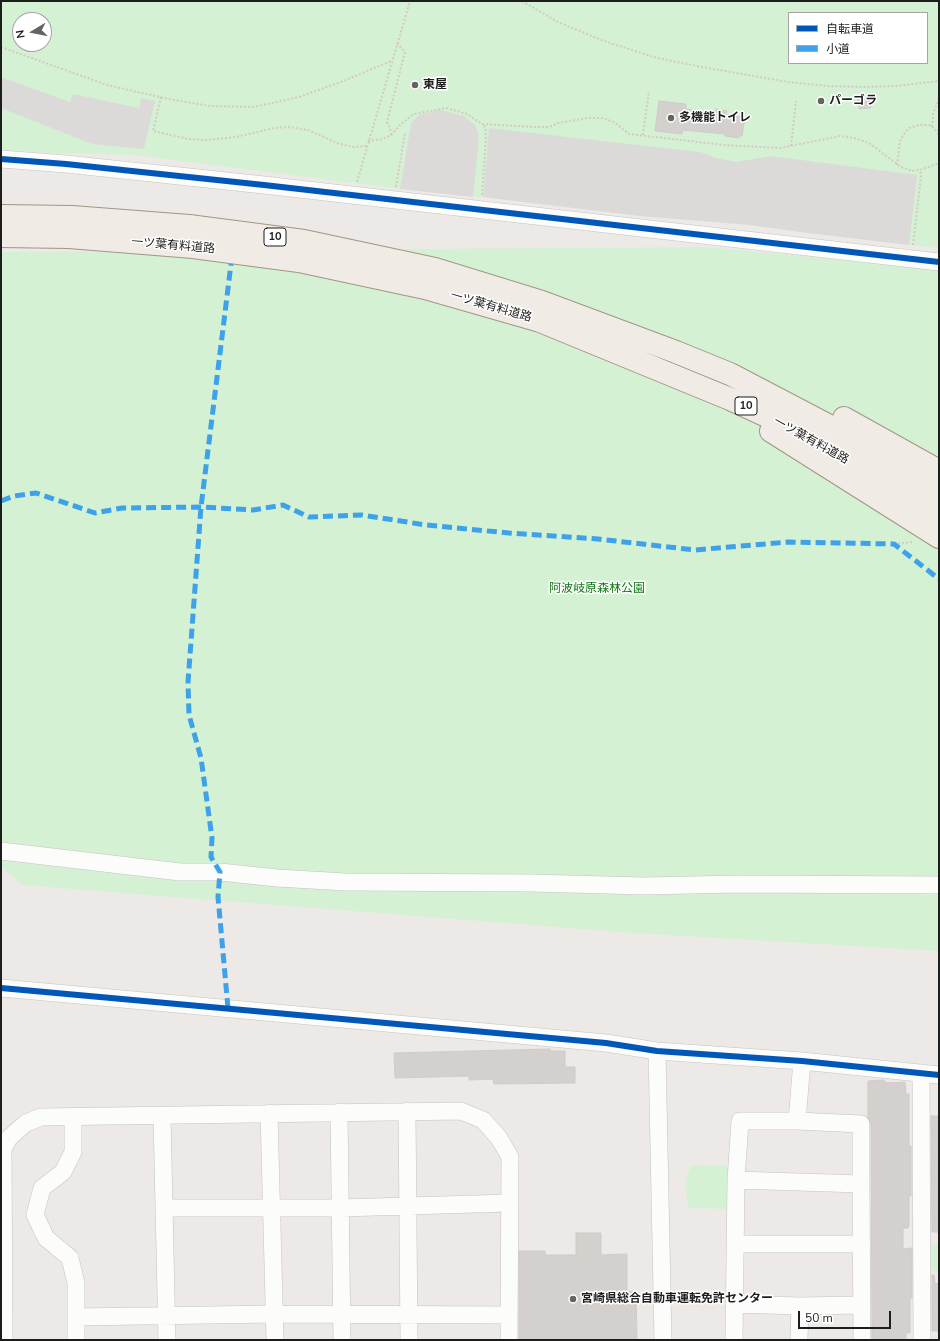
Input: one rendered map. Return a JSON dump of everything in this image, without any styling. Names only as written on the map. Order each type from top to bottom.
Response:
[{"type":"main road","name":"一ツ葉有料道路","points":[[1,216],[72,217],[189,226],[312,242],[435,270],[542,302],[676,352],[730,374],[835,430],[939,492]]},
{"type":"main road","name":"一ツ葉有料道路","points":[[1,236],[68,237],[193,247],[299,261],[425,288],[540,321],[730,399],[795,429],[939,516]]},
{"type":"main road","points":[[730,374],[762,379],[838,415],[939,471]]},
{"type":"main road","points":[[730,399],[772,433],[939,537]]},
{"type":"street","points":[[1,159],[232,181],[939,262]]},
{"type":"street","points":[[1,841],[186,862],[220,872]]},
{"type":"street","points":[[1,851],[180,872],[220,872],[277,878],[346,882],[532,883],[643,886],[739,884],[939,886]]},
{"type":"street","points":[[1,988],[606,1043],[657,1052],[802,1061],[939,1075]]},
{"type":"street","points":[[657,1052],[663,1340]]},
{"type":"street","points":[[798,1121],[802,1061]]},
{"type":"street","points":[[920,1073],[922,1340]]},
{"type":"street","points":[[407,1111],[409,1340]]},
{"type":"street","points":[[4,1340],[3,1150],[9,1138],[26,1123],[41,1117],[407,1111],[461,1111],[483,1120],[499,1138],[510,1158],[509,1340]]},
{"type":"street","points":[[339,1112],[342,1340]]},
{"type":"street","points":[[269,1113],[275,1340]]},
{"type":"street","points":[[162,1116],[167,1340]]},
{"type":"street","points":[[73,1117],[73,1152],[63,1172],[42,1188],[35,1215],[46,1238],[70,1258],[76,1283],[76,1340]]},
{"type":"street","points":[[734,1340],[736,1180],[740,1121],[798,1121],[861,1124],[862,1340]]},
{"type":"street","points":[[736,1180],[861,1184]]},
{"type":"street","points":[[164,1208],[341,1208],[509,1203]]},
{"type":"street","points":[[736,1244],[862,1244]]},
{"type":"street","points":[[734,1304],[800,1306],[862,1305]]},
{"type":"street","points":[[799,1340],[800,1306]]},
{"type":"street","points":[[76,1316],[275,1314],[509,1315]]},
{"type":"path","points":[[161,97],[154,131],[182,137],[222,140],[254,134],[274,128],[288,127],[308,130],[337,143],[353,147],[367,146],[410,1]]},
{"type":"path","points":[[522,1],[558,22],[604,41],[657,58],[702,68],[788,82],[828,86],[896,86],[939,81]]},
{"type":"path","points":[[391,136],[390,128],[387,122],[405,52],[397,43]]},
{"type":"path","points":[[1,47],[107,85],[210,106],[254,107],[299,97],[392,61]]},
{"type":"path","points":[[643,135],[649,90]]},
{"type":"path","points":[[932,127],[933,114],[939,98]]},
{"type":"path","points":[[791,146],[796,101]]},
{"type":"path","points":[[368,141],[384,139],[391,136],[400,125],[414,114],[446,108],[467,114],[485,127],[486,138],[480,210]]},
{"type":"path","points":[[482,124],[534,127],[549,126],[588,118],[602,118],[614,122],[629,134],[724,145],[780,148],[840,136],[854,138],[869,143],[897,165],[912,171],[920,170],[938,163],[939,159]]},
{"type":"path","points":[[897,165],[900,141],[909,128],[919,125],[929,125],[939,135]]},
{"type":"path","points":[[395,190],[405,133]]},
{"type":"path","points":[[913,248],[921,176],[920,170]]},
{"type":"path","points":[[894,544],[916,542]]},
{"type":"green space","points":[[1,1],[939,1],[939,248],[750,225],[640,216],[483,197],[400,189],[135,155],[1,151]]},
{"type":"green space","name":"阿波岐原森林公園","points":[[705,247],[939,269],[939,951],[633,933],[22,885],[1,867],[1,252]]},
{"type":"green space","points":[[691,1165],[730,1166],[729,1209],[689,1208],[685,1187]]},
{"type":"green space","points":[[939,1244],[939,1271],[931,1271],[930,1245]]},
{"type":"shaded area","points":[[1,77],[70,102],[73,94],[139,108],[141,98],[155,101],[144,149],[92,144],[1,108]]},
{"type":"shaded area","points":[[440,110],[464,116],[476,126],[479,137],[473,197],[400,189],[411,123],[419,115]]},
{"type":"shaded area","points":[[489,128],[700,152],[716,158],[736,162],[771,156],[917,175],[909,245],[750,225],[640,216],[483,197]]},
{"type":"building","points":[[870,98],[871,108],[859,109],[858,99]]},
{"type":"building","points":[[659,101],[686,104],[686,109],[715,112],[715,109],[727,111],[726,115],[745,117],[742,136],[739,136],[739,138],[725,136],[725,134],[683,130],[682,134],[655,131]]},
{"type":"building","points":[[550,1049],[550,1051],[565,1051],[565,1067],[575,1067],[575,1083],[494,1084],[493,1079],[469,1080],[469,1076],[395,1078],[394,1053]]},
{"type":"building","points":[[883,1080],[885,1083],[905,1082],[906,1094],[909,1094],[911,1196],[909,1196],[909,1225],[908,1228],[903,1228],[903,1249],[912,1248],[912,1298],[910,1298],[910,1333],[906,1333],[906,1340],[872,1340],[871,1124],[868,1117],[868,1081]]},
{"type":"building","points":[[931,1116],[939,1116],[939,1232],[932,1232]]},
{"type":"building","name":"宮崎県総合自動車運転免許センター","points":[[576,1233],[601,1233],[601,1255],[627,1254],[627,1292],[636,1291],[637,1340],[519,1340],[519,1251],[545,1251],[545,1255],[576,1255]]},
{"type":"building","points":[[932,1275],[934,1275],[935,1284],[939,1283],[939,1331],[932,1331]]},
{"type":"marked path","points":[[228,1008],[218,897],[220,872],[211,857],[212,838],[201,758],[189,715],[188,682],[201,507],[231,264]]},
{"type":"marked path","points":[[1,501],[14,496],[36,493],[95,513],[122,508],[201,507],[253,510],[283,505],[309,517],[362,515],[426,525],[509,533],[598,539],[695,550],[788,542],[894,544],[939,579]]},
{"type":"cycle path","points":[[1,159],[66,164],[264,185],[939,262]]},
{"type":"cycle path","points":[[1,988],[606,1043],[657,1051],[802,1061],[939,1075]]},
{"type":"place","name":"東屋","points":[[415,85]]},
{"type":"place","name":"パーゴラ","points":[[821,101]]},
{"type":"place","name":"多機能トイレ","points":[[671,118]]},
{"type":"place","name":"宮崎県総合自動車運転免許センター","points":[[573,1299]]}]
